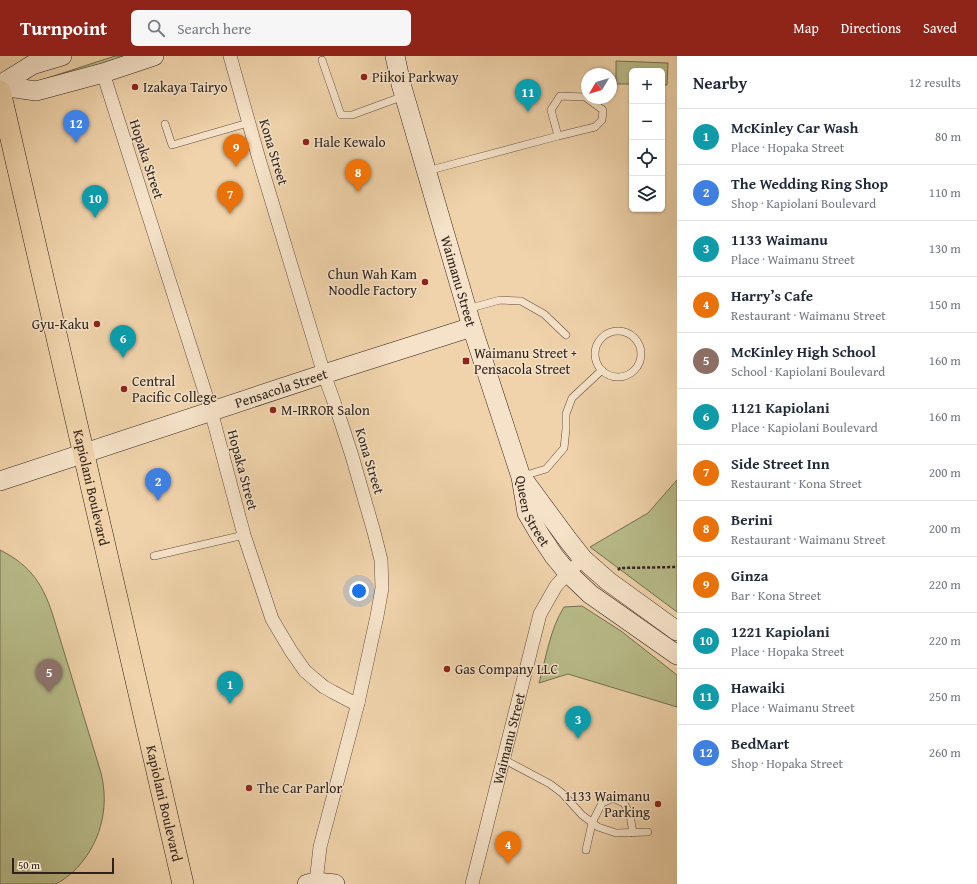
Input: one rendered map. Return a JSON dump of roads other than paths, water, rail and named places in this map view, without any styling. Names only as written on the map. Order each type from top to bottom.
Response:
[{"type":"main road","name":"Kapiolani Boulevard","points":[[0,91],[183,884]]},
{"type":"street","points":[[0,85],[32,65],[62,56]]},
{"type":"street","points":[[0,85],[36,91],[103,73],[154,56]]},
{"type":"street","name":"Kona Street","points":[[230,56],[248,123],[324,374],[352,456],[381,560],[382,588],[377,616],[358,703],[311,883]]},
{"type":"street","name":"Waimanu Street","points":[[389,56],[403,90]]},
{"type":"street","name":"Waimanu Street","points":[[395,56],[426,172],[466,309],[521,477]]},
{"type":"street","name":"Hopaka Street","points":[[103,73],[211,411],[244,535],[272,619],[305,671],[324,687],[343,698],[358,703]]},
{"type":"street","name":"Pensacola Street","points":[[0,481],[324,374],[472,327]]},
{"type":"street","name":"Queen Street","points":[[521,477],[583,559],[608,581],[677,631]]},
{"type":"street","name":"Queen Street","points":[[521,477],[527,513],[554,556],[568,573],[590,594],[677,655]]},
{"type":"street","name":"Waimanu Street","points":[[472,884],[540,614],[556,586],[583,559]]},
{"type":"street","points":[[311,883],[335,884]]},
{"type":"lane","points":[[322,60],[341,115],[352,115],[403,90]]},
{"type":"lane","points":[[426,172],[595,127],[602,120],[603,110],[585,97],[560,96],[551,110],[558,136]]},
{"type":"lane","points":[[166,124],[172,145],[248,123]]},
{"type":"lane","points":[[466,309],[500,300],[521,301],[544,314],[566,335]]},
{"type":"lane","points":[[619,331],[633,337],[641,350],[639,365],[635,371],[629,375],[615,377],[608,375],[602,370],[597,364],[595,356],[599,342],[604,336],[611,332],[619,331]]},
{"type":"lane","points":[[521,477],[546,469],[564,448],[566,414],[572,398],[602,370]]},
{"type":"lane","points":[[154,556],[244,535]]},
{"type":"lane","points":[[504,759],[550,784],[562,793],[582,815],[598,827],[616,833],[648,832]]},
{"type":"lane","points":[[586,850],[592,823],[602,803],[613,798],[624,803],[630,814],[633,833]]},
{"type":"place","name":"Piikoi Parkway","points":[[364,77]]},
{"type":"place","name":"Izakaya Tairyo","points":[[135,87]]},
{"type":"place","name":"Hawaiki","points":[[528,112]]},
{"type":"place","name":"Hale Kewalo","points":[[306,142]]},
{"type":"place","name":"BedMart","points":[[76,143]]},
{"type":"place","name":"Ginza","points":[[236,167]]},
{"type":"place","name":"Berini","points":[[358,192]]},
{"type":"place","name":"Side Street Inn","points":[[230,214]]},
{"type":"place","name":"1221 Kapiolani","points":[[95,218]]},
{"type":"place","name":"Chun Wah Kam Noodle Factory","points":[[425,282]]},
{"type":"place","name":"Gyu-Kaku","points":[[97,324]]},
{"type":"place","name":"1121 Kapiolani","points":[[123,358]]},
{"type":"place","name":"Waimanu Street + Pensacola Street","points":[[466,361]]},
{"type":"place","name":"Central Pacific College","points":[[124,389]]},
{"type":"place","name":"M-IRROR Salon","points":[[273,410]]},
{"type":"place","name":"The Wedding Ring Shop","points":[[158,501]]},
{"type":"place","name":"Gas Company LLC","points":[[447,669]]},
{"type":"place","name":"McKinley High School","points":[[49,692]]},
{"type":"place","name":"McKinley Car Wash","points":[[230,704]]},
{"type":"place","name":"1133 Waimanu","points":[[578,739]]},
{"type":"place","name":"The Car Parlor","points":[[249,788]]},
{"type":"place","name":"1133 Waimanu Parking","points":[[658,804]]},
{"type":"place","name":"Harry’s Cafe","points":[[508,864]]}]
